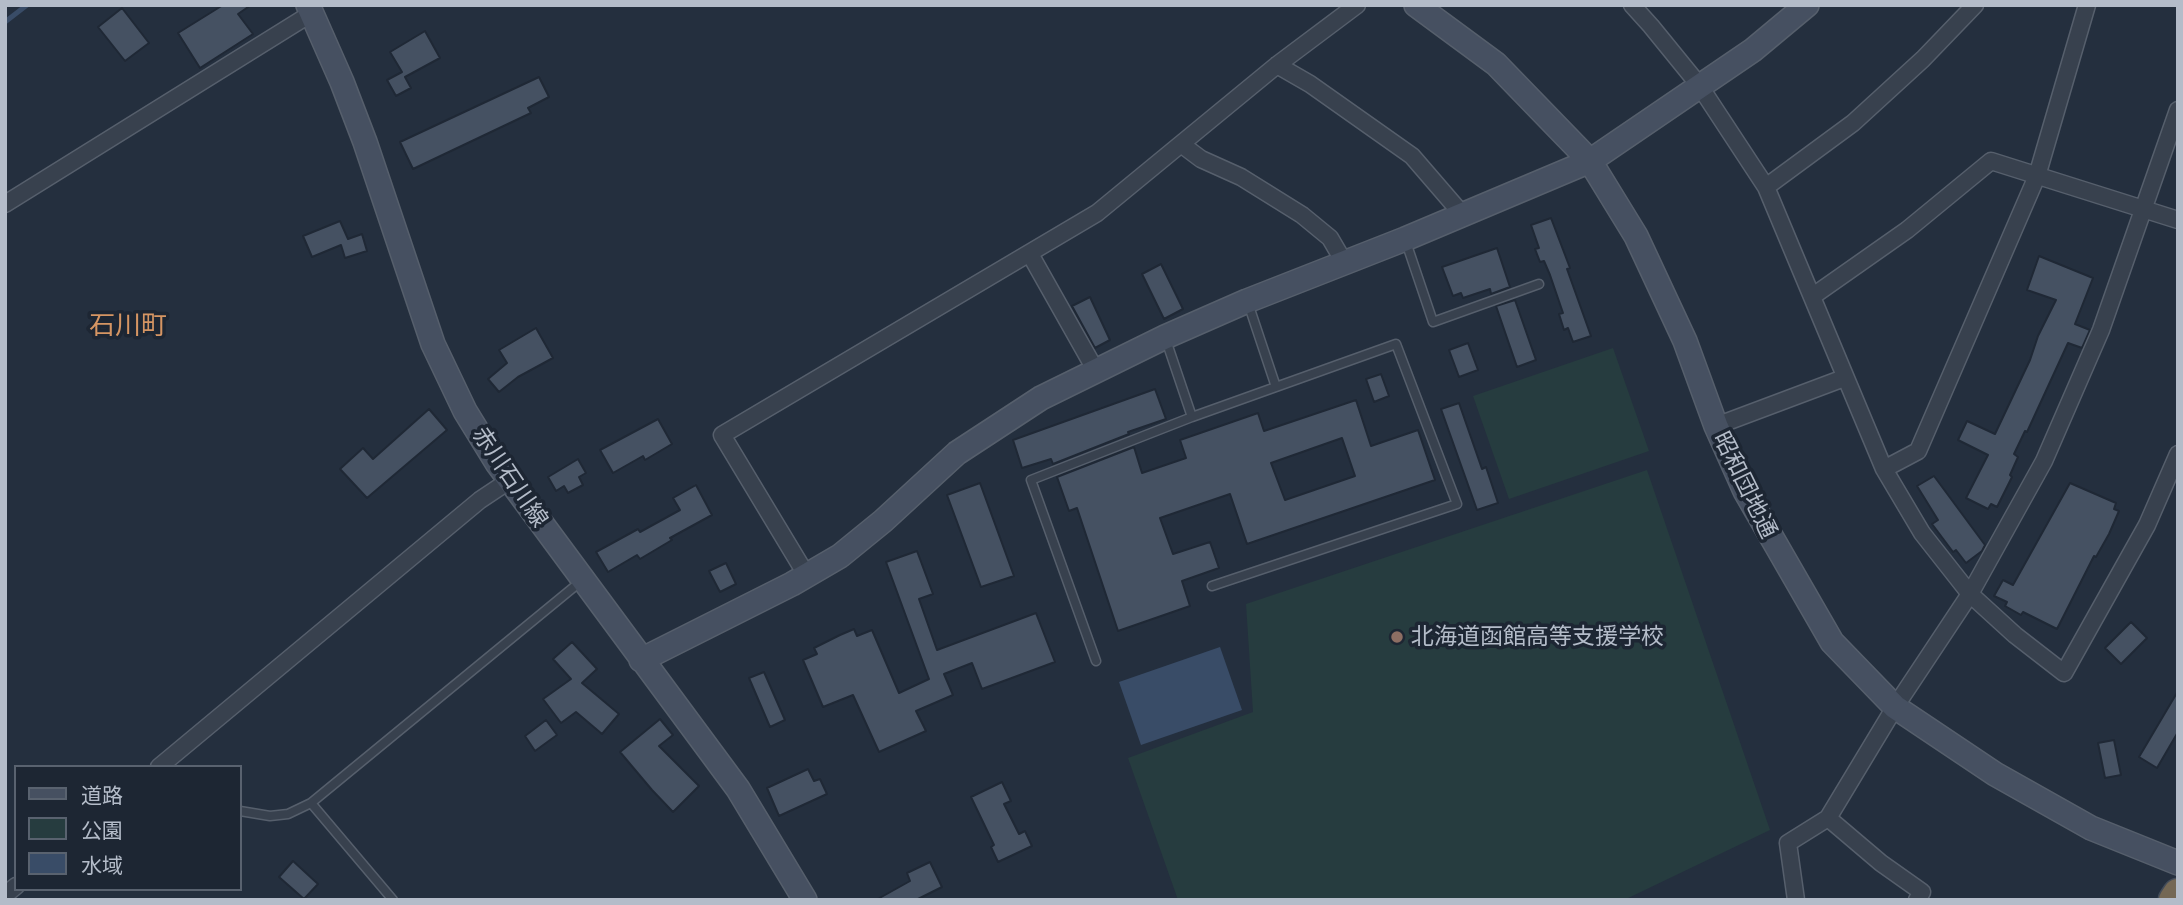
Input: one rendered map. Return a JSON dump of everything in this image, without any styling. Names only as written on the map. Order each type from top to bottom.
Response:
[{"type":"highway","points":[[2174,900],[2178,894]]},
{"type":"street","points":[[807,576],[722,435],[1097,213],[1276,65],[1357,5]]},
{"type":"street","name":"昭和団地通","points":[[1416,5],[1496,64],[1590,161],[1636,236],[1685,341],[1716,426],[1745,491],[1832,642],[1895,707],[1995,775],[2091,828],[2178,863]]},
{"type":"street","points":[[1632,5],[1699,85],[1766,187],[1884,469],[1922,533],[1970,594],[2015,635],[2064,673],[2147,525],[2178,454]]},
{"type":"street","points":[[641,660],[807,576],[840,556],[967,446],[1041,398],[1165,337],[1247,301],[1405,239],[1590,161],[1753,50],[1807,5]]},
{"type":"street","points":[[1766,187],[1853,123],[1923,60],[1975,5]]},
{"type":"street","points":[[1884,469],[1918,451],[2037,176],[2087,5]]},
{"type":"street","points":[[5,204],[310,9]]},
{"type":"street","name":"赤川石川線","points":[[310,9],[365,142],[433,344],[466,411],[510,480],[738,789],[805,900]]},
{"type":"street","points":[[1276,65],[1310,84],[1412,156],[1462,214]]},
{"type":"street","points":[[1796,900],[1788,843],[1828,818],[1895,707],[1970,594],[2044,461],[2101,330],[2178,110]]},
{"type":"street","points":[[1181,144],[1201,159],[1241,177],[1302,215],[1330,238],[1345,262]]},
{"type":"street","points":[[1813,296],[1907,230],[1990,161],[2178,220]]},
{"type":"street","points":[[1030,254],[1096,371]]},
{"type":"street","points":[[1716,426],[1844,378]]},
{"type":"street","points":[[161,765],[480,500],[510,480]]},
{"type":"street","points":[[1828,818],[1881,863],[1922,892],[1917,900]]},
{"type":"lane","points":[[1405,239],[1433,322],[1539,284]]},
{"type":"lane","points":[[1247,301],[1276,387]]},
{"type":"lane","points":[[1165,337],[1192,417]]},
{"type":"lane","points":[[1096,661],[1031,480],[1192,417],[1396,344],[1457,504],[1212,586]]},
{"type":"lane","points":[[242,811],[270,816],[288,814],[311,803],[583,580]]},
{"type":"lane","points":[[311,803],[393,900]]},
{"type":"green space","points":[[1613,348],[1649,451],[1509,499],[1473,396]]},
{"type":"green space","points":[[1647,470],[1770,830],[1624,900],[1178,900],[1128,758],[1253,712],[1246,604]]},
{"type":"water","points":[[1220,647],[1242,710],[1141,745],[1119,682]]},
{"type":"building","points":[[223,5],[251,5],[238,14],[253,34],[200,68],[178,33]]},
{"type":"building","points":[[122,8],[149,43],[125,61],[98,27]]},
{"type":"building","points":[[425,31],[440,58],[405,77],[411,88],[396,96],[387,80],[402,72],[390,52]]},
{"type":"building","points":[[539,77],[549,97],[528,108],[531,113],[413,169],[400,142]]},
{"type":"building","points":[[1551,218],[1591,336],[1573,342],[1568,328],[1564,330],[1559,314],[1563,313],[1550,275],[1544,261],[1540,262],[1535,249],[1539,248],[1531,225]]},
{"type":"building","points":[[340,221],[348,239],[362,234],[367,251],[345,258],[341,245],[312,257],[303,236]]},
{"type":"building","points":[[1497,248],[1510,287],[1491,294],[1490,289],[1463,298],[1461,293],[1453,296],[1442,267]]},
{"type":"building","points":[[2039,256],[2093,278],[2075,324],[2090,330],[2082,348],[2068,343],[2014,454],[2018,457],[2010,475],[2012,477],[1997,507],[1991,504],[1988,509],[1966,498],[1988,455],[1958,440],[1967,421],[1995,434],[2030,360],[2038,336],[2056,300],[2027,290]]},
{"type":"building","points":[[1161,264],[1183,309],[1164,319],[1142,274]]},
{"type":"building","points":[[1090,297],[1110,340],[1095,348],[1072,306]]},
{"type":"building","points":[[1515,300],[1536,360],[1517,367],[1496,306]]},
{"type":"building","points":[[536,328],[553,358],[518,377],[499,392],[488,379],[507,363],[499,350]]},
{"type":"building","points":[[1468,343],[1478,370],[1459,377],[1449,350]]},
{"type":"building","points":[[1381,374],[1389,396],[1374,402],[1366,379]]},
{"type":"building","points":[[1155,389],[1166,419],[1053,464],[1051,459],[1022,468],[1013,440]]},
{"type":"building","points":[[1356,400],[1371,446],[1418,430],[1435,480],[1247,544],[1230,494],[1160,518],[1173,554],[1210,542],[1219,568],[1182,581],[1190,606],[1118,631],[1077,508],[1069,511],[1057,477],[1134,447],[1142,473],[1186,458],[1180,440],[1258,413],[1264,431]],"holes":[[[1342,438],[1355,476],[1285,500],[1271,463]]]},
{"type":"building","points":[[1459,403],[1482,469],[1486,467],[1498,503],[1477,510],[1441,409]]},
{"type":"building","points":[[429,409],[447,430],[367,498],[340,469],[363,448],[373,459]]},
{"type":"building","points":[[658,419],[672,444],[645,460],[643,456],[613,473],[600,450]]},
{"type":"building","points":[[578,459],[586,473],[579,477],[583,485],[568,493],[564,486],[556,491],[548,477]]},
{"type":"building","points":[[1934,476],[1985,545],[1982,551],[1966,563],[1956,550],[1953,552],[1932,524],[1938,520],[1917,486]]},
{"type":"building","points":[[980,483],[1014,576],[981,587],[947,495]]},
{"type":"building","points":[[2070,483],[2116,503],[2114,509],[2119,511],[2057,629],[2023,612],[2021,615],[2005,606],[2007,602],[1994,596],[2003,580],[2013,585]]},
{"type":"building","points":[[696,485],[712,515],[670,538],[672,540],[640,559],[637,555],[608,572],[596,552],[680,510],[673,498]]},
{"type":"building","points":[[917,551],[933,594],[919,599],[937,650],[1036,613],[1055,662],[982,689],[972,663],[944,674],[953,695],[916,711],[926,731],[879,752],[853,695],[823,707],[803,660],[817,654],[814,648],[840,635],[854,629],[857,636],[872,630],[899,693],[929,679],[886,562]]},
{"type":"building","points":[[726,563],[736,584],[720,592],[709,571]]},
{"type":"building","points":[[2131,622],[2147,638],[2121,664],[2105,648]]},
{"type":"building","points":[[572,642],[597,669],[582,683],[619,714],[602,734],[576,712],[561,723],[543,699],[571,679],[553,659]]},
{"type":"building","points":[[764,672],[785,720],[770,727],[749,678]]},
{"type":"building","points":[[2178,691],[2178,732],[2157,768],[2139,757]]},
{"type":"building","points":[[660,719],[673,735],[659,746],[699,786],[673,812],[620,752]]},
{"type":"building","points":[[546,720],[557,735],[535,751],[525,736]]},
{"type":"building","points":[[2114,740],[2121,775],[2105,778],[2098,743]]},
{"type":"building","points":[[808,769],[814,781],[820,779],[827,794],[779,816],[767,788]]},
{"type":"building","points":[[1002,782],[1011,801],[1004,804],[1019,834],[1025,831],[1032,846],[998,862],[991,847],[994,845],[971,797]]},
{"type":"building","points":[[293,861],[318,884],[304,899],[279,877]]},
{"type":"building","points":[[930,862],[942,887],[916,900],[876,900],[910,881],[907,873]]},
{"type":"waterway","points":[[5,22],[27,5]]},
{"type":"place","name":"北海道函館高等支援学校","points":[[1397,637]]},
{"type":"district","name":"石川町","points":[[128,326]]}]
